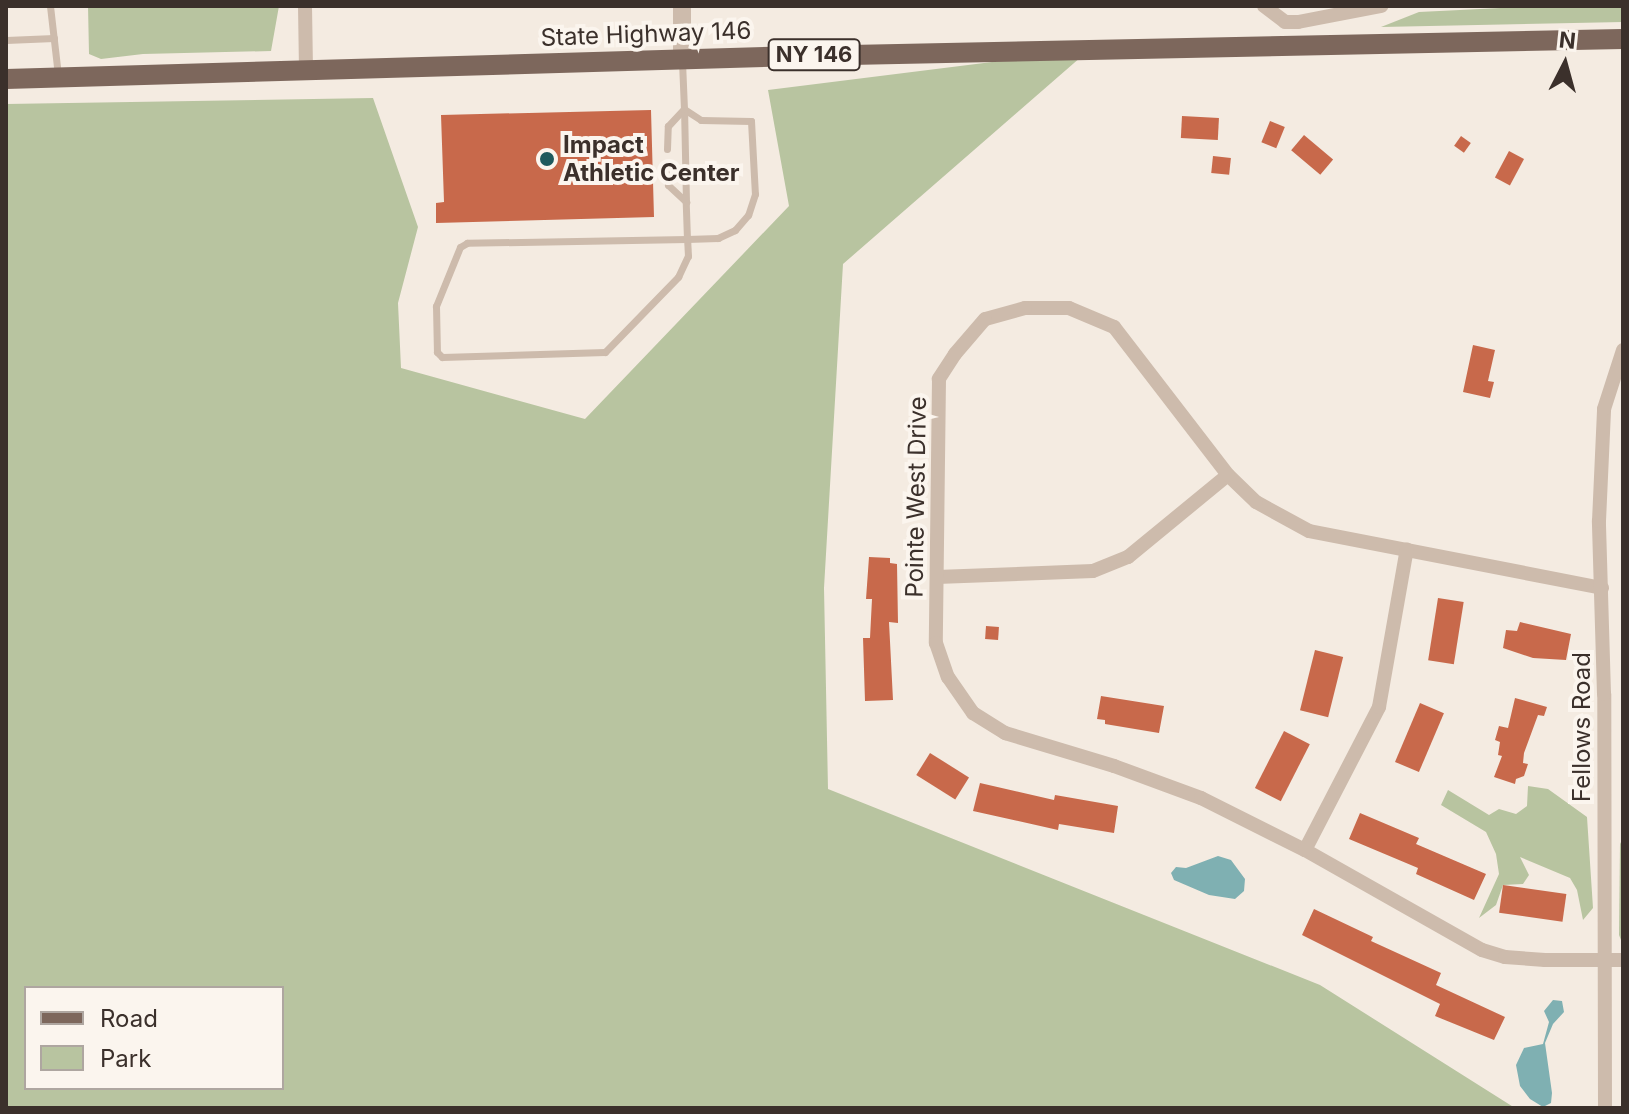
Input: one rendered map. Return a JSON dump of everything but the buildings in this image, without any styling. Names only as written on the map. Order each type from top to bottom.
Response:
[{"type":"main road","name":"State Highway 146","points":[[6,79],[682,59],[1623,39]]},
{"type":"street","points":[[305,6],[306,72]]},
{"type":"street","points":[[682,6],[682,59]]},
{"type":"street","points":[[1264,6],[1285,22],[1381,6]]},
{"type":"street","name":"Pointe West Drive","points":[[1602,588],[1309,531],[1256,502],[1228,475],[1114,327],[1069,308],[1025,308],[985,319],[939,379],[936,643],[948,677],[973,713],[1005,733],[1086,757],[1201,798],[1305,850],[1482,950],[1505,957],[1545,960],[1623,960]]},
{"type":"street","name":"Fellows Road","points":[[1605,1108],[1599,521],[1604,409],[1623,350]]},
{"type":"street","points":[[937,577],[1093,571],[1128,557],[1228,475]]},
{"type":"street","points":[[1305,850],[1379,707],[1407,549]]},
{"type":"lane","points":[[50,6],[58,77]]},
{"type":"lane","points":[[6,40],[54,38]]},
{"type":"lane","points":[[682,59],[687,239],[688,256],[678,277],[605,352],[450,359],[437,352],[436,306],[460,247],[467,243],[687,239],[718,238],[735,230],[748,215],[755,194],[754,126],[745,119],[701,120],[684,109]]},
{"type":"lane","points":[[667,149],[668,126],[684,109]]},
{"type":"lane","points":[[667,169],[668,185],[686,202]]},
{"type":"green space","points":[[88,6],[279,6],[271,51],[143,54],[101,59],[89,54]]},
{"type":"green space","points":[[1539,6],[1623,6],[1623,22],[1381,27],[1419,12]]},
{"type":"green space","points":[[1089,50],[843,264],[824,588],[828,789],[1320,985],[1515,1108],[6,1108],[6,104],[373,98],[418,227],[398,303],[401,368],[585,419],[789,206],[768,90]]},
{"type":"green space","points":[[1528,786],[1548,789],[1587,817],[1593,908],[1583,920],[1577,890],[1570,878],[1520,857],[1529,875],[1523,884],[1503,885],[1496,905],[1479,918],[1499,874],[1496,854],[1486,832],[1441,805],[1448,790],[1489,815],[1499,809],[1516,814],[1527,806]]},
{"type":"green space","points":[[1623,838],[1623,945],[1619,935],[1620,844]]},
{"type":"water","points":[[1218,856],[1231,860],[1245,879],[1244,891],[1235,899],[1209,895],[1174,880],[1171,873],[1176,867],[1186,868]]},
{"type":"water","points":[[1553,1000],[1562,1001],[1564,1012],[1553,1024],[1545,1043],[1552,1093],[1551,1103],[1543,1107],[1530,1099],[1520,1086],[1516,1065],[1524,1048],[1543,1044],[1549,1022],[1544,1011]]},
{"type":"place","name":"Impact Athletic Center","points":[[547,159]]}]
